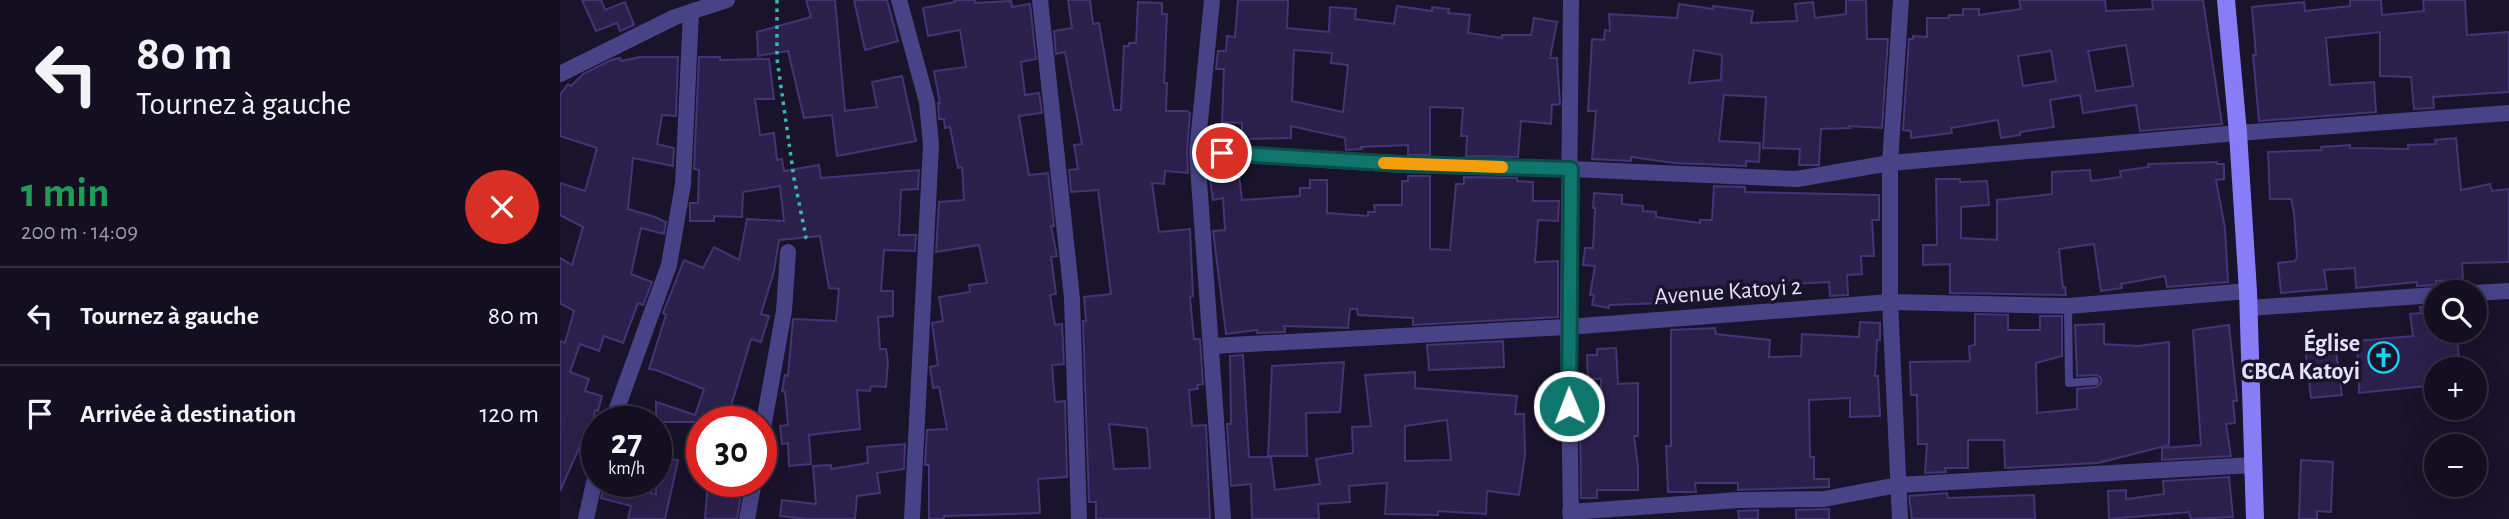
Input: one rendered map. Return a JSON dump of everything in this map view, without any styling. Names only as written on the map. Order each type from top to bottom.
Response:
[{"type":"street","points":[[560,74],[675,17],[727,0]]},
{"type":"street","points":[[899,0],[927,102],[931,145],[912,519]]},
{"type":"street","points":[[1040,0],[1072,298],[1079,519]]},
{"type":"street","points":[[1212,0],[1197,152],[1223,519]]},
{"type":"street","points":[[1571,0],[1568,327],[1570,516],[1739,500],[1824,499],[1898,485],[2253,465]]},
{"type":"street","points":[[1900,519],[1890,302],[1890,163],[1901,0]]},
{"type":"street","points":[[2226,0],[2238,133],[2248,300],[2255,519]]},
{"type":"street","points":[[618,406],[669,265],[682,184],[691,12]]},
{"type":"street","points":[[1197,152],[1403,164],[1797,179],[1890,163],[2509,113]]},
{"type":"street","points":[[767,406],[784,311],[788,252]]},
{"type":"street","points":[[2487,292],[2509,291]]},
{"type":"street","name":"Avenue Katoyi 2","points":[[1212,346],[1568,327],[1890,302],[2068,306],[2424,295]]},
{"type":"street","points":[[586,519],[591,497]]},
{"type":"street","points":[[747,519],[751,497]]},
{"type":"lane","points":[[2068,306],[2069,383],[2095,381]]},
{"type":"path","points":[[777,0],[777,59],[781,95],[806,237],[788,252]]},
{"type":"building","points":[[582,0],[601,0],[605,10],[625,2],[634,25],[620,31],[617,23],[596,31]]},
{"type":"building","points":[[806,0],[835,0],[845,111],[877,107],[872,82],[902,76],[916,141],[837,156],[832,115],[804,118],[788,51],[758,56],[757,32],[811,17]]},
{"type":"building","points":[[854,0],[887,0],[898,41],[865,50]]},
{"type":"building","points":[[954,0],[975,0],[975,3],[1011,1],[1012,7],[1030,4],[1036,59],[1021,62],[1025,95],[1039,93],[1042,113],[1019,116],[1029,175],[1048,173],[1054,226],[1051,226],[1057,256],[1051,257],[1056,294],[1050,295],[1055,325],[1062,324],[1064,364],[1052,365],[1055,402],[1065,401],[1067,477],[1038,479],[1040,513],[944,516],[944,519],[929,519],[929,465],[925,465],[927,430],[947,429],[939,387],[933,388],[930,367],[938,365],[932,323],[943,321],[939,297],[970,292],[969,285],[987,283],[979,245],[936,252],[939,202],[964,200],[962,167],[958,168],[950,127],[945,128],[944,119],[939,119],[940,103],[934,71],[966,67],[960,30],[928,36],[923,8],[955,2]]},
{"type":"building","points":[[1068,0],[1090,0],[1093,24],[1099,23],[1114,110],[1121,110],[1124,46],[1136,43],[1138,2],[1162,3],[1162,14],[1167,14],[1164,83],[1167,83],[1166,111],[1190,113],[1188,173],[1165,171],[1164,184],[1152,183],[1159,232],[1190,229],[1193,296],[1190,297],[1194,339],[1200,339],[1203,384],[1197,385],[1198,389],[1189,390],[1192,426],[1206,425],[1210,519],[1096,519],[1096,502],[1089,502],[1084,297],[1111,294],[1098,190],[1071,192],[1069,170],[1078,169],[1074,145],[1082,144],[1065,52],[1056,54],[1054,31],[1072,28]],"holes":[[[1109,424],[1147,428],[1150,468],[1114,469]]]},
{"type":"building","points":[[1238,0],[1288,0],[1287,28],[1329,32],[1330,7],[1356,9],[1355,19],[1394,24],[1397,6],[1432,11],[1432,7],[1449,9],[1448,13],[1470,15],[1468,33],[1502,38],[1502,35],[1531,35],[1534,18],[1557,22],[1550,58],[1557,58],[1560,104],[1552,105],[1551,124],[1521,121],[1518,157],[1466,156],[1467,136],[1461,136],[1463,108],[1430,107],[1430,155],[1408,155],[1408,145],[1346,150],[1345,138],[1291,126],[1291,138],[1242,139],[1242,123],[1222,122],[1224,69],[1216,69],[1218,51],[1226,51],[1227,36],[1235,37]],"holes":[[[1294,50],[1332,53],[1331,63],[1348,65],[1343,112],[1292,101]]]},
{"type":"building","points":[[1846,0],[1866,0],[1867,39],[1888,39],[1882,128],[1849,126],[1850,128],[1821,129],[1819,165],[1799,165],[1800,149],[1763,148],[1766,97],[1724,95],[1719,141],[1760,143],[1759,162],[1746,161],[1746,166],[1674,163],[1631,157],[1631,161],[1592,159],[1596,111],[1588,111],[1592,39],[1604,40],[1605,30],[1610,31],[1609,14],[1677,18],[1679,4],[1753,11],[1751,23],[1797,21],[1795,4],[1813,2],[1815,18],[1846,14]],"holes":[[[1694,50],[1722,55],[1721,80],[1689,83]]]},
{"type":"building","points":[[2019,0],[2105,0],[2106,11],[2153,9],[2152,0],[2203,0],[2222,124],[2140,131],[2136,105],[2083,113],[2080,95],[2050,100],[2054,127],[2001,138],[1998,120],[1951,128],[1952,133],[1911,138],[1911,131],[1903,130],[1909,39],[1913,39],[1913,36],[1927,37],[1927,18],[1963,15],[1963,9],[1979,9],[1979,15],[2021,9]],"holes":[[[2126,45],[2133,86],[2096,91],[2088,51]],[[2051,51],[2056,81],[2023,86],[2018,56]]]},
{"type":"building","points":[[2350,0],[2381,0],[2382,15],[2424,11],[2423,0],[2465,0],[2467,35],[2509,32],[2509,92],[2433,97],[2434,108],[2414,109],[2411,77],[2380,76],[2380,32],[2326,38],[2330,85],[2374,82],[2376,112],[2259,121],[2252,7],[2304,2],[2305,11],[2350,6]]},
{"type":"building","points":[[640,57],[678,57],[676,116],[662,115],[657,144],[674,148],[673,166],[633,158],[628,209],[666,222],[664,234],[641,228],[631,274],[652,282],[643,305],[638,303],[623,343],[604,336],[599,351],[580,344],[570,372],[589,379],[585,391],[602,396],[599,406],[581,406],[581,444],[560,491],[560,341],[565,343],[574,311],[560,303],[560,258],[572,265],[583,227],[560,215],[560,183],[585,191],[597,148],[560,136],[560,95],[568,84],[571,86],[583,74],[611,60],[620,58],[621,61]]},
{"type":"building","points":[[699,57],[720,57],[720,60],[769,59],[774,99],[755,99],[760,135],[774,133],[777,160],[782,159],[784,171],[819,165],[821,178],[919,170],[918,189],[901,190],[899,235],[916,235],[915,251],[884,250],[881,291],[893,291],[893,316],[878,317],[880,349],[886,349],[888,362],[886,387],[871,386],[870,391],[857,390],[860,429],[809,435],[811,464],[789,466],[788,443],[782,444],[780,426],[788,425],[785,392],[782,391],[785,375],[788,376],[793,319],[836,321],[839,289],[829,288],[820,236],[779,240],[774,271],[761,314],[769,316],[761,342],[751,339],[731,406],[698,406],[704,389],[649,369],[666,315],[663,313],[684,260],[703,268],[714,247],[739,260],[747,219],[784,221],[780,186],[743,192],[742,217],[714,216],[714,221],[690,221],[690,203],[698,203],[699,170],[694,169]]},
{"type":"building","points":[[2456,138],[2461,190],[2490,184],[2492,191],[2509,189],[2509,262],[2462,263],[2463,280],[2424,280],[2424,286],[2417,286],[2417,282],[2356,288],[2355,268],[2324,270],[2327,289],[2281,293],[2278,263],[2295,261],[2297,257],[2294,213],[2291,199],[2270,199],[2268,152],[2322,150],[2321,147],[2350,145],[2350,148],[2408,149],[2408,145],[2436,144],[2435,140]]},
{"type":"building","points":[[2148,164],[2224,164],[2224,179],[2216,180],[2225,228],[2228,282],[2167,287],[2165,276],[2121,284],[2122,288],[2101,291],[2094,244],[2059,249],[2066,295],[1950,293],[1950,264],[1923,265],[1923,245],[1937,245],[1936,179],[1987,181],[1989,205],[1961,207],[1961,238],[1997,240],[1997,200],[2052,194],[2052,172],[2090,170],[2091,181],[2121,177],[2120,171],[2149,167]]},
{"type":"building","points":[[1239,175],[1242,200],[1300,196],[1300,188],[1310,188],[1310,180],[1327,180],[1327,213],[1368,216],[1368,212],[1375,212],[1374,205],[1402,205],[1402,181],[1408,181],[1408,176],[1430,176],[1430,249],[1450,250],[1456,184],[1464,184],[1464,177],[1517,178],[1517,181],[1533,182],[1533,201],[1559,201],[1558,221],[1538,220],[1535,262],[1558,261],[1558,317],[1413,325],[1413,318],[1358,315],[1357,309],[1350,309],[1348,328],[1284,326],[1285,332],[1257,333],[1257,330],[1226,334],[1213,231],[1225,230],[1223,198],[1213,200],[1210,179]]},
{"type":"building","points":[[1714,186],[1745,187],[1745,192],[1879,195],[1879,220],[1872,220],[1874,256],[1861,256],[1862,274],[1847,275],[1848,295],[1830,296],[1829,282],[1775,285],[1776,298],[1731,296],[1731,293],[1689,290],[1689,296],[1666,297],[1665,303],[1609,305],[1609,308],[1592,305],[1594,295],[1590,295],[1595,266],[1583,265],[1585,248],[1593,248],[1594,193],[1622,195],[1622,204],[1643,206],[1643,211],[1656,212],[1656,217],[1700,223],[1700,220],[1712,220]]},
{"type":"building","points":[[2420,307],[2424,307],[2424,343],[2458,343],[2459,357],[2424,357],[2424,386],[2359,393],[2357,341],[2413,336],[2410,314],[2421,313]]},
{"type":"building","points":[[1975,314],[2008,315],[2008,330],[2040,330],[2040,316],[2062,316],[2062,356],[2036,363],[2037,413],[2077,409],[2077,389],[2096,387],[2101,383],[2101,378],[2097,375],[2077,376],[2075,325],[2104,324],[2104,344],[2138,346],[2169,342],[2169,445],[2098,463],[2005,468],[2004,440],[1968,440],[1968,468],[1945,468],[1946,472],[1925,473],[1927,444],[1918,444],[1917,395],[1911,395],[1910,362],[1970,361],[1969,346],[1975,345]]},
{"type":"building","points":[[1860,322],[1880,323],[1875,376],[1878,376],[1880,416],[1850,417],[1850,398],[1809,400],[1810,457],[1814,457],[1814,479],[1829,479],[1829,487],[1738,490],[1738,483],[1695,483],[1696,492],[1668,492],[1666,446],[1671,446],[1671,330],[1715,328],[1716,334],[1770,340],[1769,357],[1801,356],[1802,334],[1859,337]]},
{"type":"building","points":[[2229,325],[2237,401],[2233,401],[2235,423],[2226,424],[2231,456],[2162,460],[2162,448],[2201,445],[2193,330]]},
{"type":"building","points":[[1503,341],[1504,367],[1429,370],[1427,345]]},
{"type":"building","points":[[2335,344],[2342,395],[2311,398],[2305,347]]},
{"type":"building","points":[[1616,348],[1618,384],[1638,383],[1638,436],[1634,436],[1638,490],[1597,490],[1597,498],[1581,498],[1580,411],[1601,411],[1601,379],[1588,379],[1587,355],[1597,355],[1597,349]]},
{"type":"building","points":[[1243,355],[1249,457],[1271,457],[1275,490],[1320,484],[1316,459],[1353,453],[1352,427],[1371,426],[1365,375],[1415,372],[1415,388],[1517,396],[1515,414],[1524,414],[1525,456],[1519,495],[1487,491],[1486,514],[1438,511],[1438,515],[1385,514],[1387,483],[1349,486],[1350,502],[1318,504],[1319,519],[1252,519],[1251,484],[1231,486],[1227,424],[1231,424],[1230,356]],"holes":[[[1447,420],[1451,460],[1405,461],[1405,426]]]},
{"type":"building","points":[[1344,362],[1340,412],[1306,413],[1307,456],[1268,456],[1272,366]]},
{"type":"building","points":[[672,407],[686,412],[686,422],[672,422]]},
{"type":"building","points":[[905,444],[904,469],[877,473],[880,493],[857,496],[855,519],[780,516],[782,500],[816,504],[813,466],[831,465],[831,469],[868,463],[867,447]]},
{"type":"building","points":[[672,459],[678,460],[672,487]]},
{"type":"building","points":[[2301,460],[2333,462],[2331,512],[2317,511],[2317,519],[2299,519]]},
{"type":"building","points":[[2229,477],[2233,517],[2191,519],[2189,512],[2109,519],[2108,491],[2126,490],[2126,499],[2164,494],[2163,481]]},
{"type":"building","points":[[1947,493],[1948,498],[2034,495],[2035,519],[1912,519],[1909,496]]},
{"type":"building","points":[[670,497],[665,519],[628,519],[631,506],[601,498]]},
{"type":"building","points":[[707,497],[740,497],[737,519],[705,519]]},
{"type":"building","points":[[1829,509],[1829,519],[1796,519],[1796,510]]},
{"type":"building","points":[[1758,510],[1758,519],[1739,519],[1738,511]]},
{"type":"slow traffic","points":[[1384,163],[1502,167]]},
{"type":"place","name":"Église CBCA Katoyi","points":[[2383,358]]},
{"type":"route","points":[[1222,153],[1403,164],[1571,169],[1569,406]]}]
